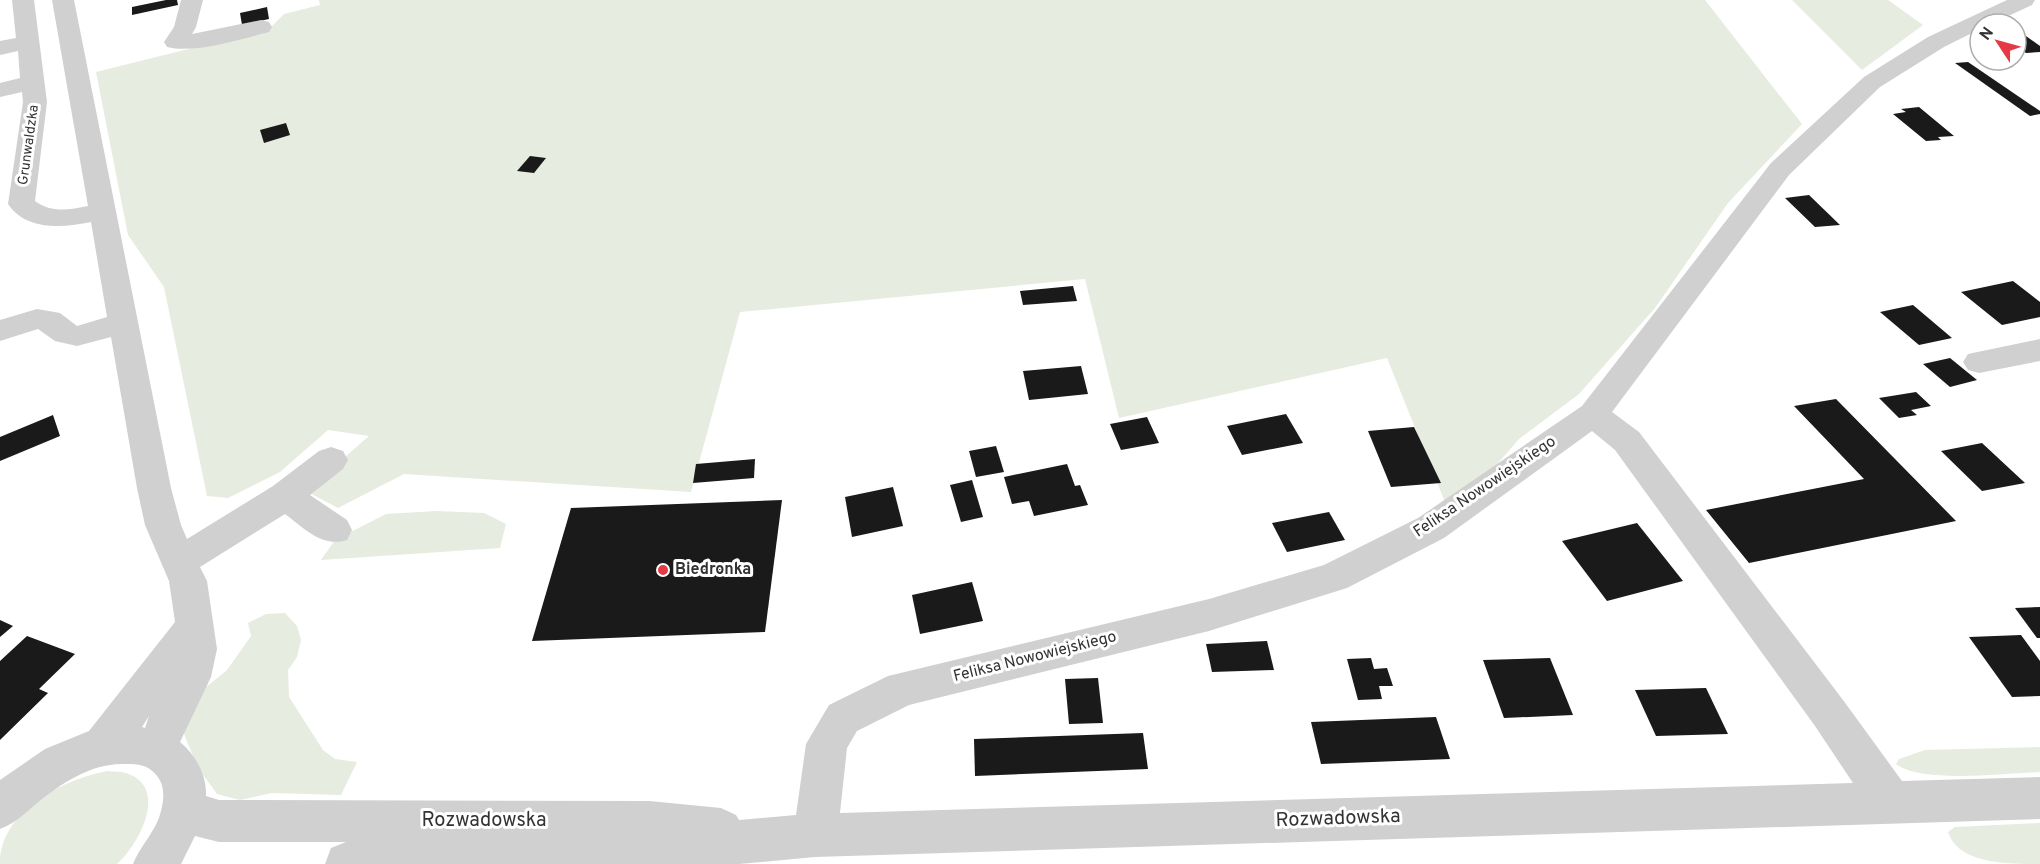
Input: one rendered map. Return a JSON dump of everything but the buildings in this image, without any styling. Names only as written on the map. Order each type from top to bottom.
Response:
[{"type":"street","name":"Grunwaldzka","points":[[23,0],[35,102],[21,204],[33,215],[48,219],[102,211]]},
{"type":"street","points":[[63,0],[154,488],[163,525],[188,581],[193,628],[198,649],[190,677],[157,749]]},
{"type":"street","points":[[192,0],[185,27],[176,42],[199,40],[261,27]]},
{"type":"street","name":"Feliksa Nowowiejskiego","points":[[800,836],[827,744],[843,718],[902,689],[1209,615],[1334,577],[1431,528],[1593,414],[1780,169],[1872,82],[1936,42],[2024,0]]},
{"type":"street","points":[[0,48],[28,42]]},
{"type":"street","points":[[0,90],[34,82]]},
{"type":"street","points":[[0,331],[37,319],[49,320],[66,334],[77,336],[123,323]]},
{"type":"street","points":[[1979,362],[2040,350]]},
{"type":"street","points":[[1593,414],[1627,441],[1829,712],[1890,801]]},
{"type":"street","points":[[179,561],[251,519],[331,460]]},
{"type":"street","points":[[285,496],[334,530]]},
{"type":"street","points":[[102,747],[193,628]]},
{"type":"street","points":[[7,796],[61,762],[102,747],[132,744],[157,749],[176,763],[185,784],[183,811],[172,837],[154,864]]},
{"type":"street","name":"Rozwadowska","points":[[346,864],[581,857],[800,836],[2040,798]]},
{"type":"street","name":"Rozwadowska","points":[[183,811],[219,821],[649,822],[800,836]]},
{"type":"shaded area","points":[[319,0],[1705,0],[1802,124],[1728,203],[1655,308],[1579,394],[1519,439],[1451,517],[1387,358],[1119,418],[1085,279],[740,312],[691,492],[404,474],[338,508],[306,491],[369,436],[328,430],[280,472],[228,498],[207,496],[164,287],[128,235],[96,72],[269,29],[284,14],[320,5]]},
{"type":"shaded area","points":[[1792,0],[1888,0],[1923,25],[1862,70]]},
{"type":"shaded area","points":[[437,511],[484,513],[506,524],[500,548],[321,560],[335,540],[386,514]]},
{"type":"shaded area","points":[[285,613],[297,626],[301,640],[297,657],[288,670],[289,697],[323,750],[335,759],[357,762],[341,795],[272,793],[240,800],[217,794],[198,768],[184,734],[195,696],[227,670],[251,636],[248,623],[266,614]]},
{"type":"shaded area","points":[[2040,747],[2040,772],[1944,776],[1908,770],[1896,764],[1899,759],[1925,750]]},
{"type":"shaded area","points":[[107,771],[124,772],[139,780],[146,790],[148,803],[141,831],[126,855],[117,864],[0,864],[3,845],[10,828],[22,814],[53,790],[89,775]]},
{"type":"shaded area","points":[[2040,823],[2040,864],[2013,864],[1973,856],[1953,843],[1948,832],[1955,827]]},
{"type":"place","name":"Biedronka","points":[[663,570]]}]
